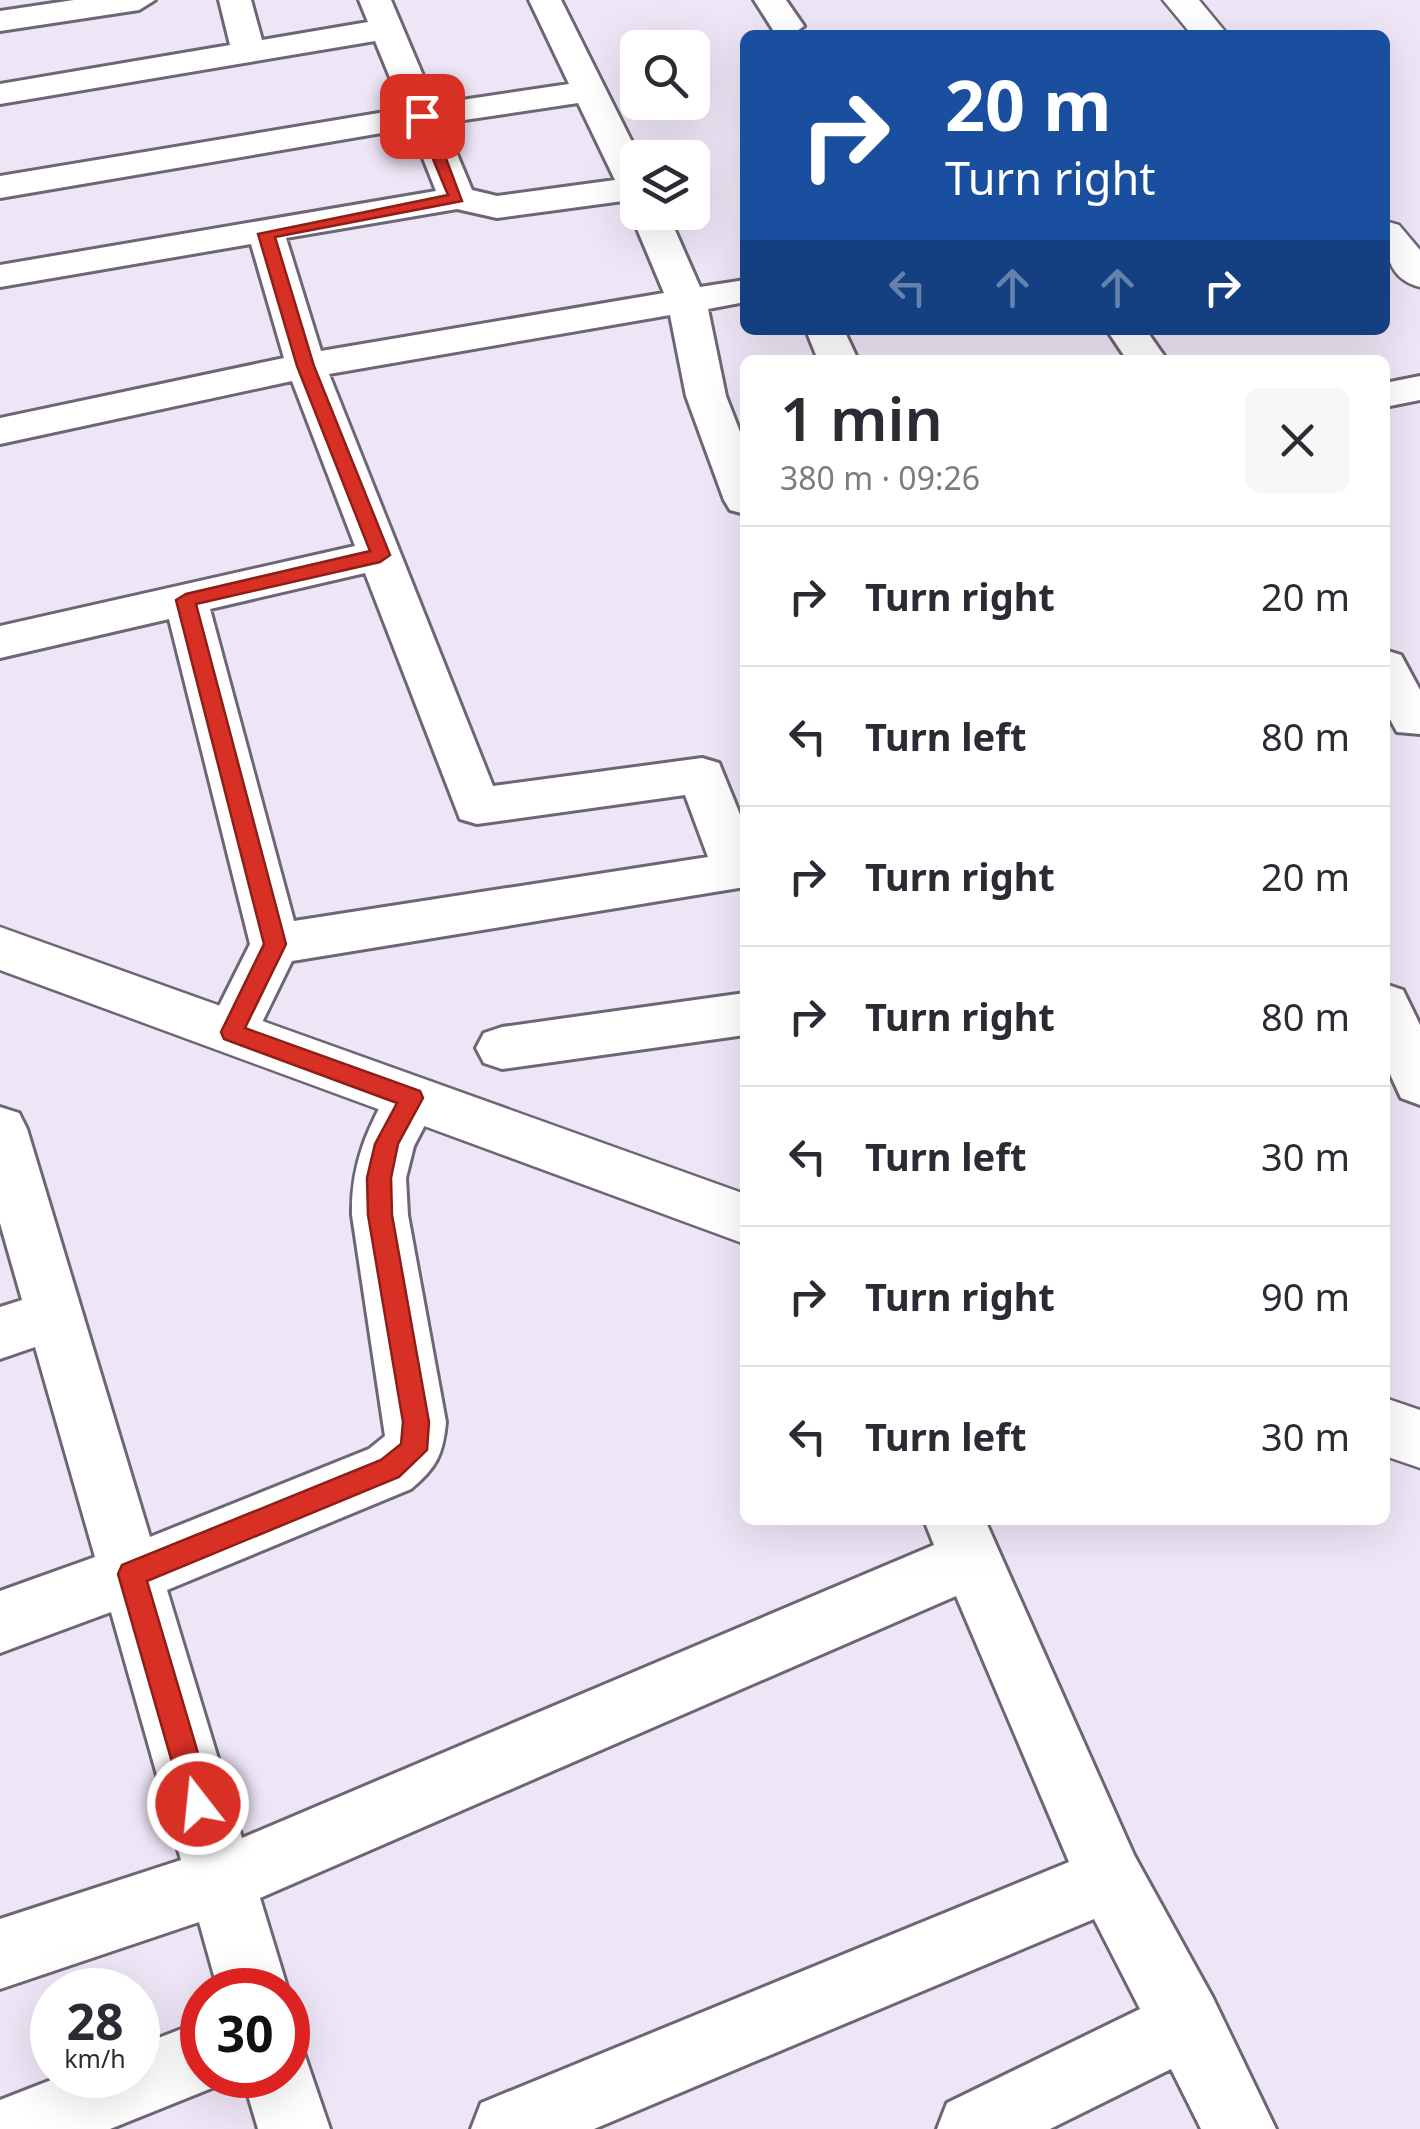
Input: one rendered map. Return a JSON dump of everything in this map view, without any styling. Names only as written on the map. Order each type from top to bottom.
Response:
[{"type":"street","points":[[235,0],[249,54]]},
{"type":"street","points":[[545,0],[620,153]]},
{"type":"street","points":[[1180,0],[1207,30]]},
{"type":"street","points":[[0,21],[128,1]]},
{"type":"street","points":[[0,94],[249,54],[380,15],[457,198]]},
{"type":"street","points":[[0,187],[422,116],[590,92]]},
{"type":"street","points":[[0,276],[266,234],[457,198],[497,207],[620,189]]},
{"type":"street","points":[[656,230],[687,302],[706,396],[740,487]]},
{"type":"street","points":[[266,234],[306,366],[477,806],[702,774],[740,874]]},
{"type":"street","points":[[1390,239],[1420,275]]},
{"type":"street","points":[[0,431],[306,366],[740,292]]},
{"type":"street","points":[[1390,394],[1420,388]]},
{"type":"street","points":[[0,642],[380,555]]},
{"type":"street","points":[[186,600],[275,944],[232,1032]]},
{"type":"street","points":[[1390,679],[1406,721]]},
{"type":"street","points":[[275,944],[740,879]]},
{"type":"street","points":[[0,948],[740,1218]]},
{"type":"street","points":[[502,1048],[740,1015]]},
{"type":"street","points":[[1390,1017],[1420,1082]]},
{"type":"street","points":[[0,1622],[132,1574],[390,1469],[414,1450],[416,1422],[380,1215],[379,1178],[387,1144],[412,1098]]},
{"type":"street","points":[[0,1129],[27,1324],[132,1574],[247,1968]]},
{"type":"street","points":[[1390,1429],[1420,1440]]},
{"type":"street","points":[[0,1954],[221,1881],[964,1539],[1110,1879],[1240,2129]]},
{"type":"street","points":[[507,2129],[1110,1879]]},
{"type":"street","points":[[973,2129],[1188,2024]]},
{"type":"street","points":[[18,2129],[180,2066]]},
{"type":"street","points":[[285,2098],[294,2129]]},
{"type":"route","points":[[198,1804],[132,1574],[390,1469],[414,1450],[416,1422],[380,1215],[379,1178],[387,1144],[412,1098],[232,1032],[275,944],[186,600],[380,555],[306,366],[266,234],[457,198],[422,116]]}]
